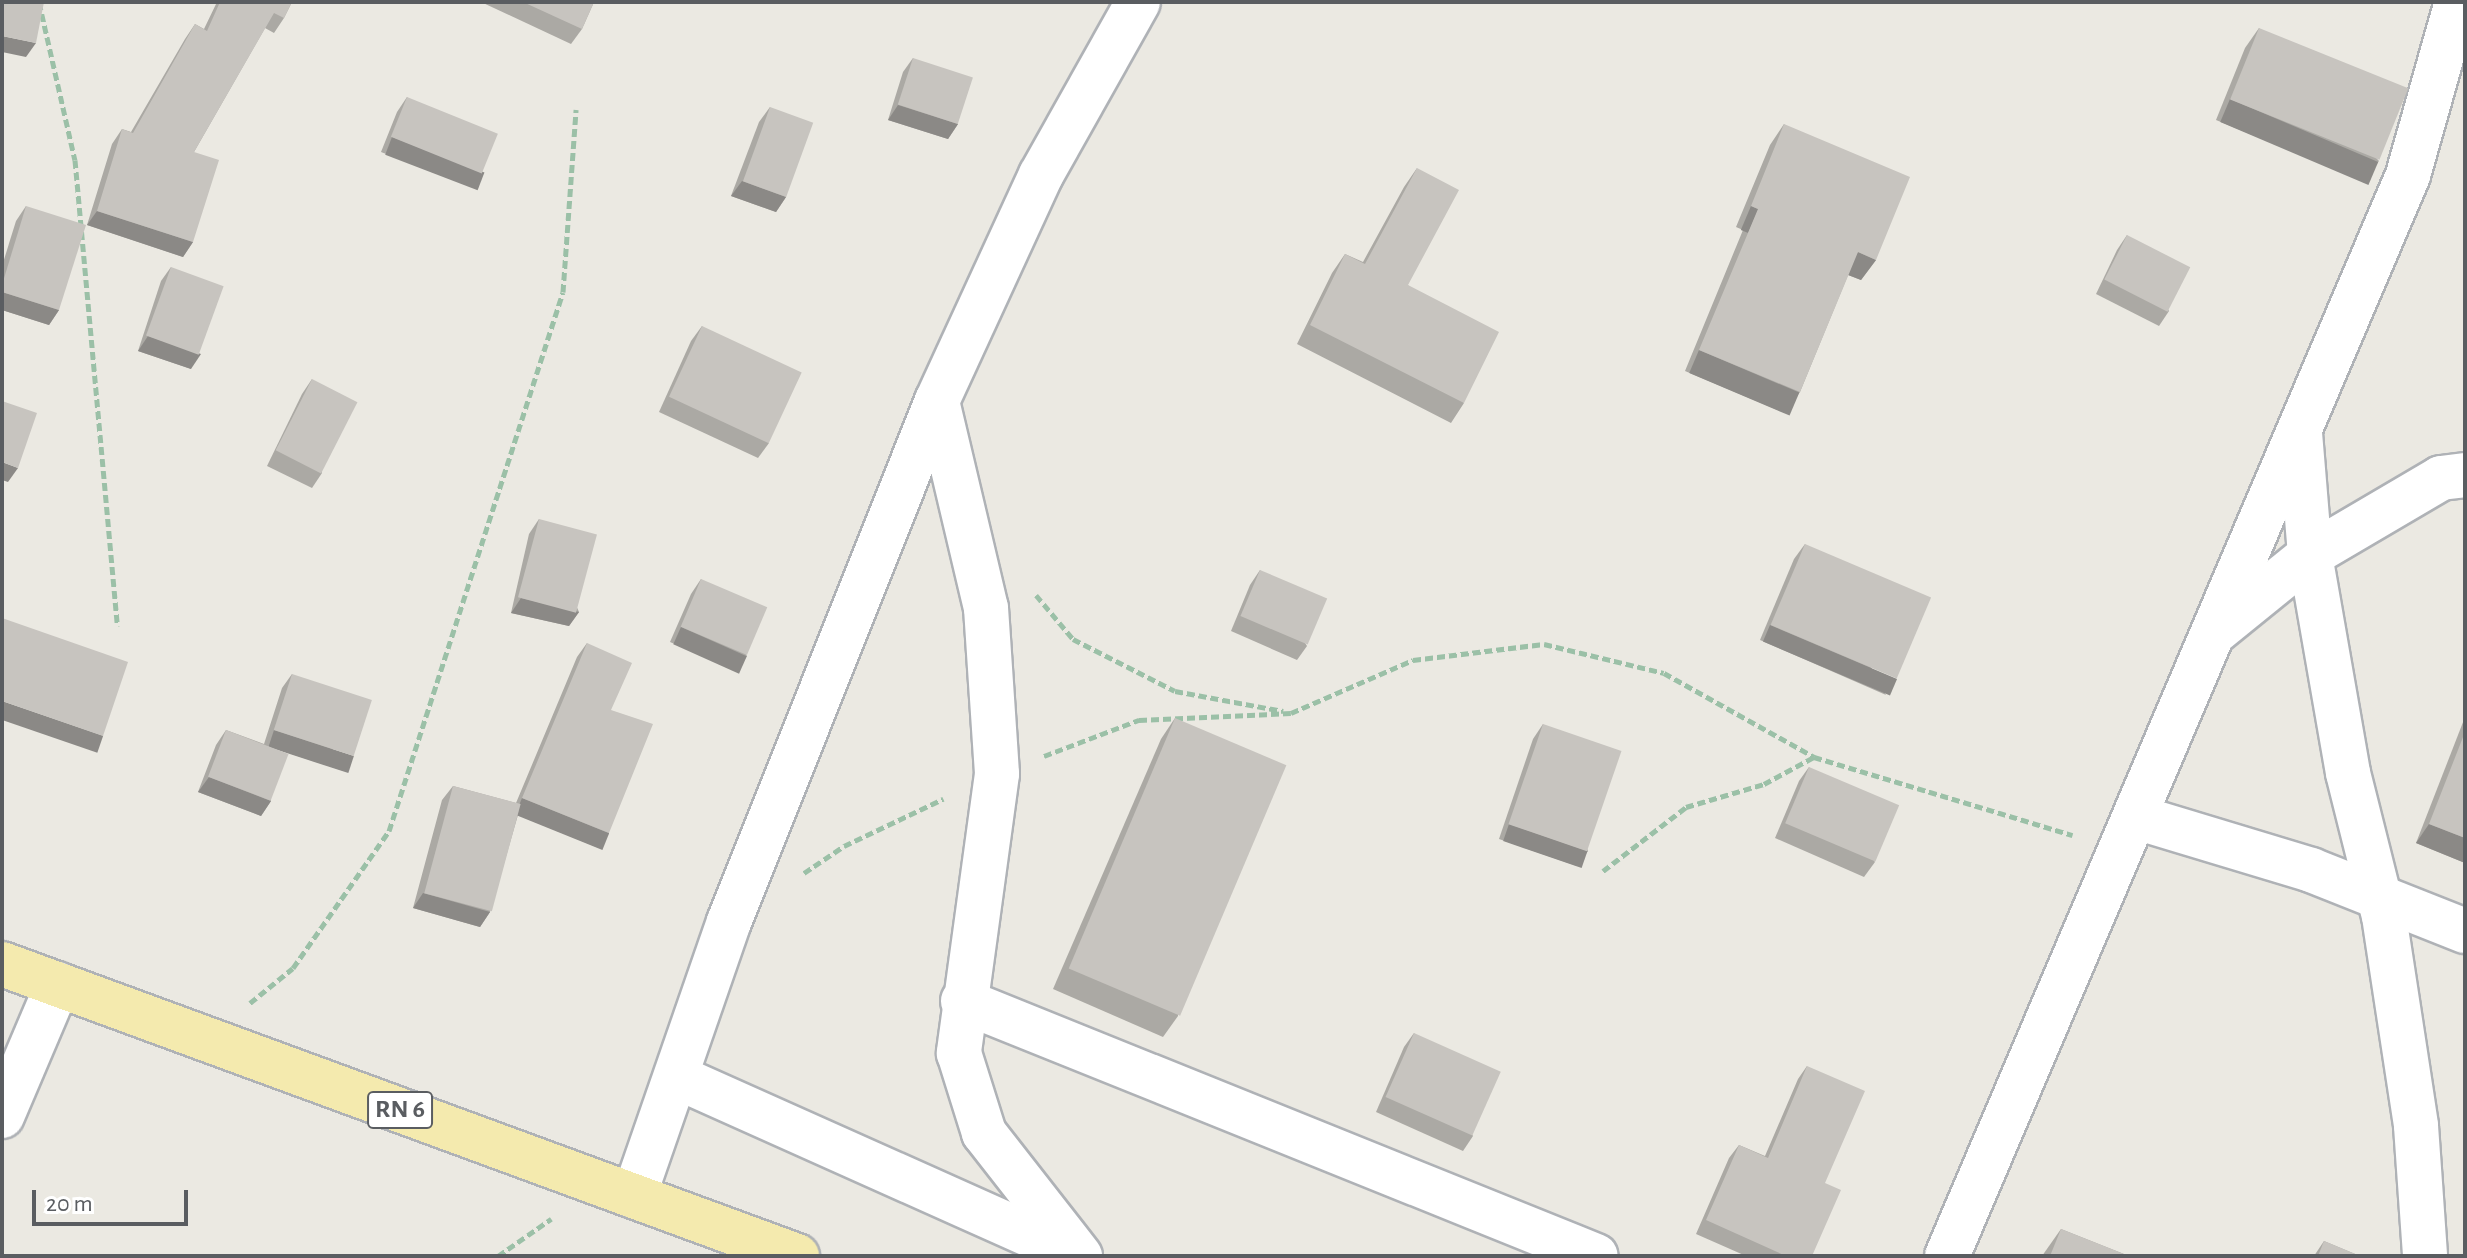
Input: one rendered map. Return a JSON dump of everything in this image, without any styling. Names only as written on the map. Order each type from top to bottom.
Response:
[{"type":"main road","name":"RN 6","points":[[2,964],[797,1256]]},
{"type":"street","points":[[634,1196],[729,922],[937,401],[1041,175],[1138,2]]},
{"type":"street","points":[[1947,1256],[2408,175],[2457,2]]},
{"type":"street","points":[[937,401],[986,608],[997,774],[963,1001],[959,1053],[984,1133],[1079,1256]]},
{"type":"street","points":[[2300,427],[2310,555],[2348,773],[2379,895],[2416,1126],[2425,1256]]},
{"type":"street","points":[[2210,636],[2310,555],[2441,478],[2465,475]]},
{"type":"street","points":[[2129,834],[2379,895],[2465,931]]},
{"type":"street","points":[[2,1116],[58,984]]},
{"type":"street","points":[[963,1001],[1596,1256]]},
{"type":"street","points":[[677,1077],[1079,1256]]},
{"type":"path","points":[[39,2],[75,160],[117,626]]},
{"type":"path","points":[[205,1039],[293,968],[389,831],[483,552],[563,292],[576,109]]},
{"type":"path","points":[[1034,593],[1073,639],[1175,691],[1291,713]]},
{"type":"path","points":[[793,880],[844,846],[997,774],[1139,720],[1291,713],[1413,660],[1544,644],[1664,673],[1814,757],[2129,834]]},
{"type":"path","points":[[1603,871],[1686,807],[1764,784],[1814,757]]},
{"type":"building","points":[[2,2],[44,2],[36,43],[2,36]]},
{"type":"building","points":[[220,2],[292,2],[284,18],[274,13],[194,152],[219,160],[193,242],[97,211],[122,129],[133,133],[195,24],[207,31]]},
{"type":"building","points":[[523,2],[594,2],[582,29]]},
{"type":"building","points":[[2259,28],[2408,88],[2379,160],[2230,99]]},
{"type":"building","points":[[913,58],[973,77],[958,124],[898,105]]},
{"type":"building","points":[[407,97],[498,134],[482,174],[391,137]]},
{"type":"building","points":[[770,107],[813,123],[786,197],[743,181]]},
{"type":"building","points":[[1784,124],[1910,177],[1876,260],[1858,252],[1800,392],[1699,350],[1758,209],[1751,206]]},
{"type":"building","points":[[1417,168],[1459,190],[1408,285],[1499,332],[1464,403],[1310,325],[1345,254],[1365,264]]},
{"type":"building","points":[[26,206],[86,225],[59,310],[2,292]]},
{"type":"building","points":[[2127,235],[2190,267],[2168,312],[2104,280]]},
{"type":"building","points":[[171,267],[224,286],[199,355],[146,336]]},
{"type":"building","points":[[702,326],[802,372],[769,443],[669,397]]},
{"type":"building","points":[[312,379],[357,402],[321,473],[276,450]]},
{"type":"building","points":[[2,401],[37,413],[18,468],[2,462]]},
{"type":"building","points":[[539,519],[597,535],[576,613],[518,597]]},
{"type":"building","points":[[1805,544],[1931,598],[1897,679],[1771,625]]},
{"type":"building","points":[[1260,570],[1327,599],[1308,645],[1240,616]]},
{"type":"building","points":[[701,579],[767,607],[747,655],[681,627]]},
{"type":"building","points":[[2,618],[128,662],[103,736],[2,701]]},
{"type":"building","points":[[587,643],[632,663],[611,710],[653,724],[609,833],[522,798]]},
{"type":"building","points":[[292,674],[372,700],[354,756],[274,730]]},
{"type":"building","points":[[1175,718],[1286,765],[1180,1016],[1069,968]]},
{"type":"building","points":[[1543,724],[1621,751],[1587,851],[1508,824]]},
{"type":"building","points":[[226,730],[289,754],[271,801],[208,777]]},
{"type":"building","points":[[2465,732],[2465,838],[2429,824]]},
{"type":"building","points":[[1809,767],[1899,805],[1875,861],[1785,823]]},
{"type":"building","points":[[453,786],[521,804],[492,911],[424,893]]},
{"type":"building","points":[[1414,1033],[1501,1072],[1472,1136],[1386,1097]]},
{"type":"building","points":[[1807,1066],[1865,1091],[1825,1183],[1841,1190],[1812,1256],[1786,1256],[1706,1220],[1739,1145],[1768,1158]]},
{"type":"building","points":[[2061,1229],[2129,1256],[2050,1256]]},
{"type":"building","points":[[2324,1241],[2360,1256],[2318,1256]]}]
